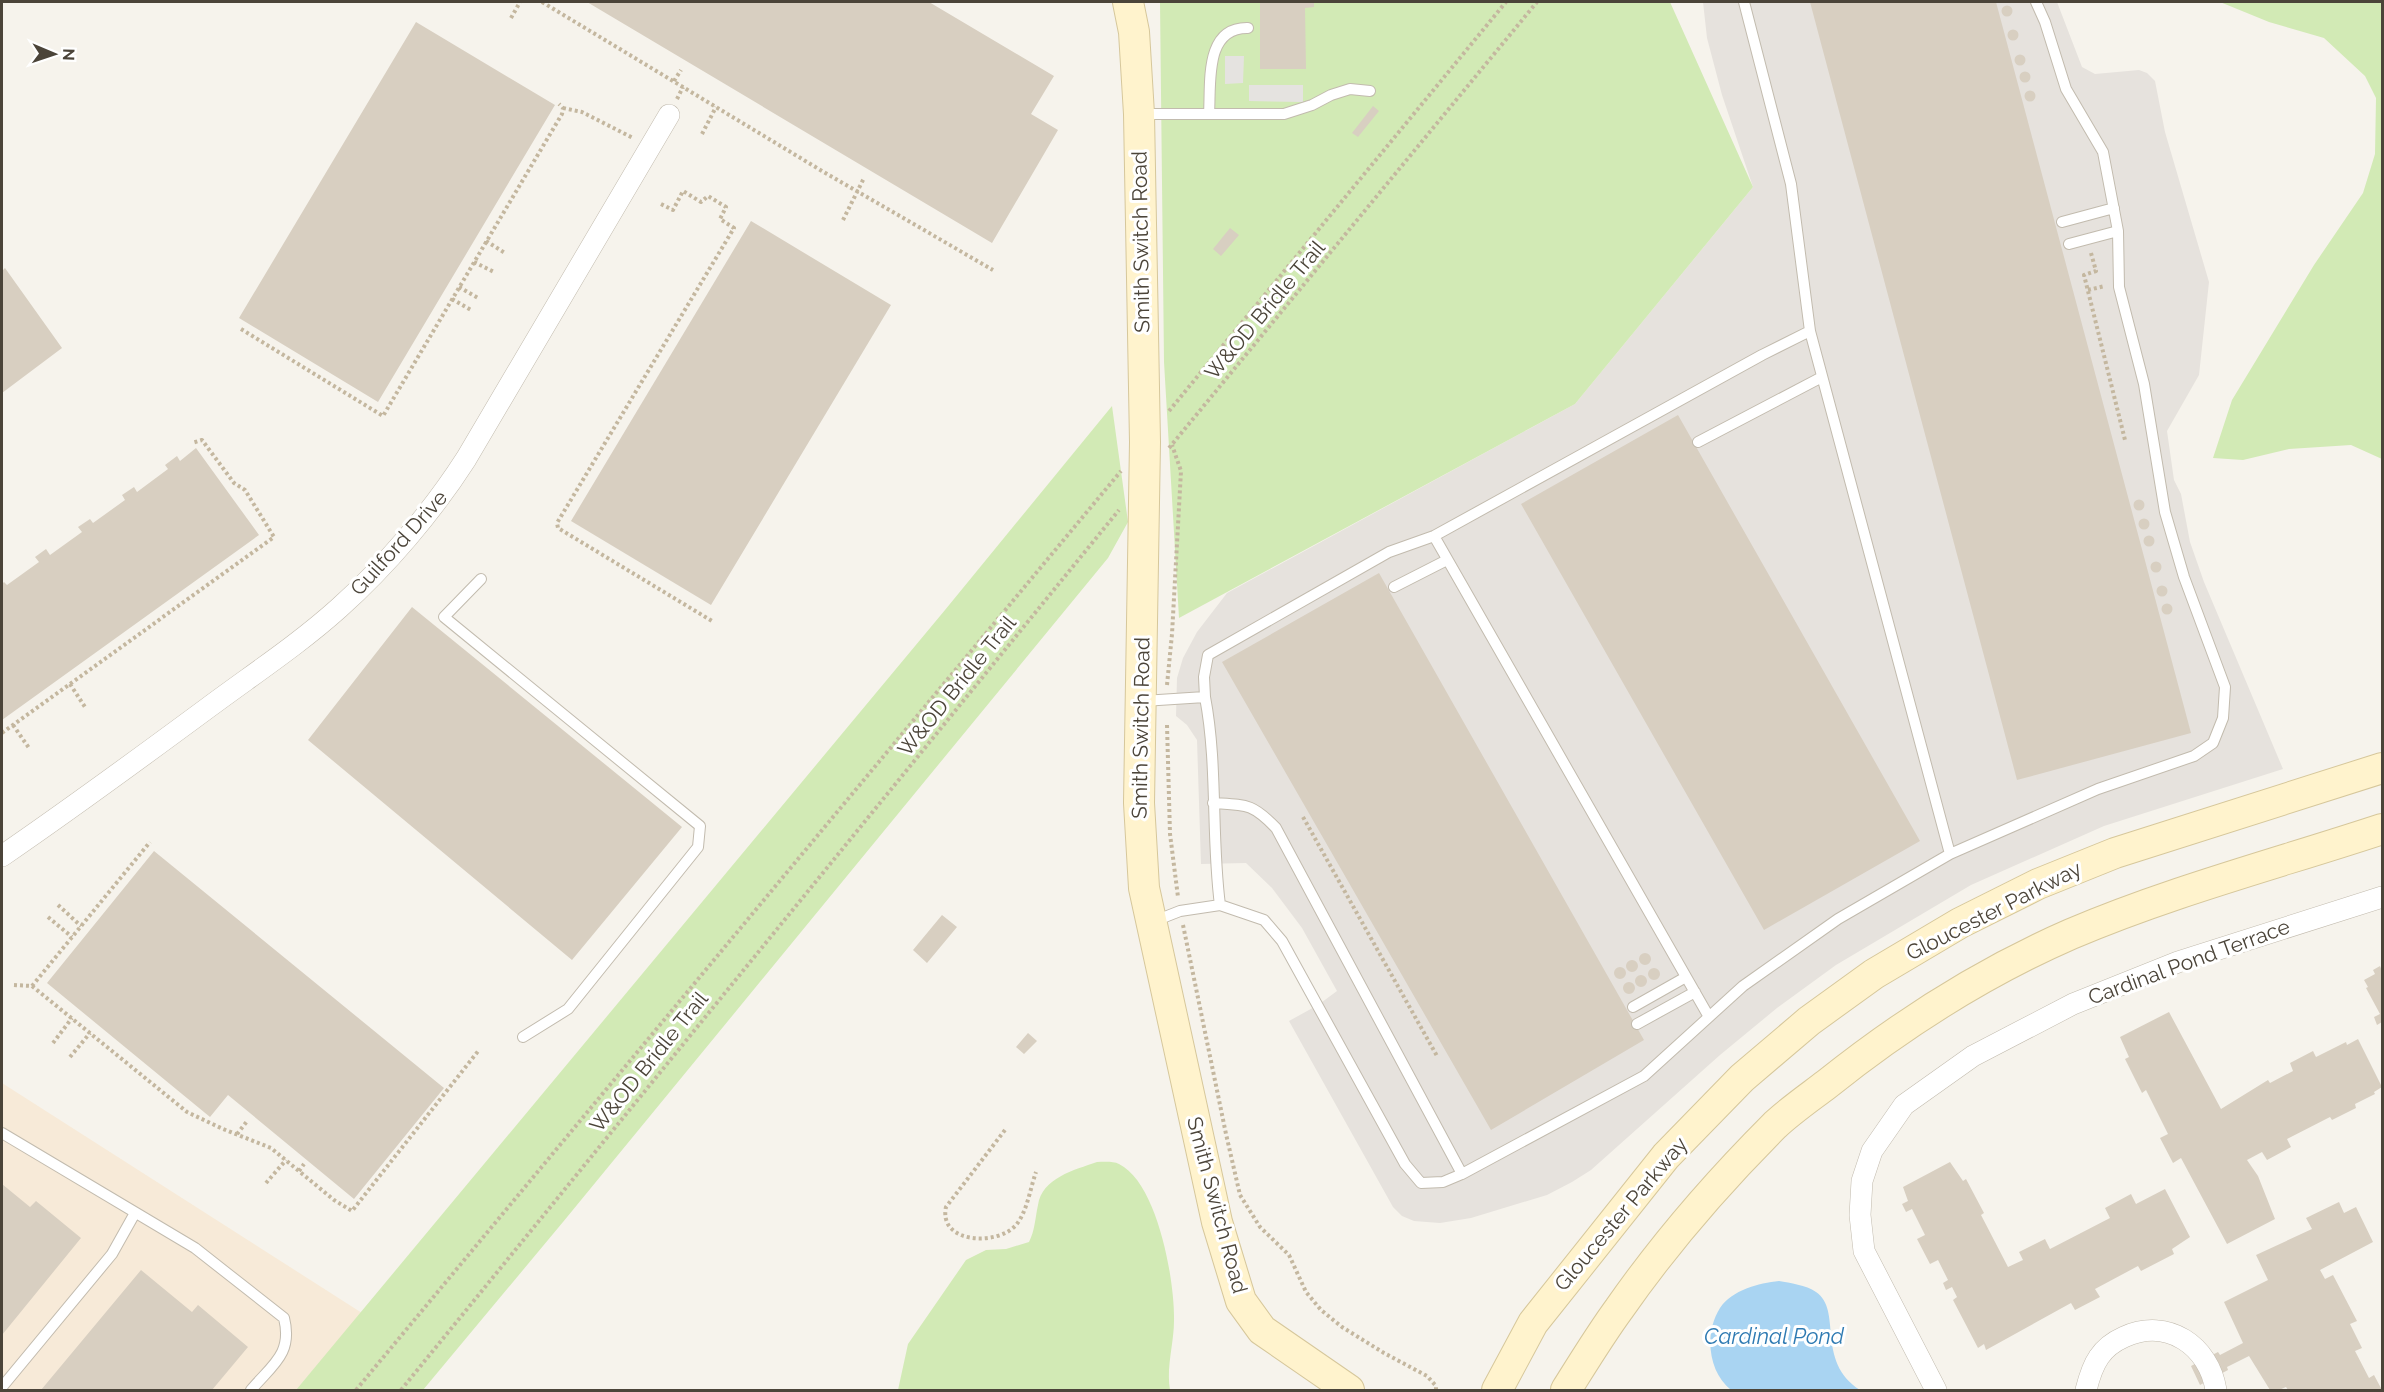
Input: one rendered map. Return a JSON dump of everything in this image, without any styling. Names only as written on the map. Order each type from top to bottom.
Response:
[{"type":"main road","name":"Smith Switch Road","points":[[1128,2],[1134,32],[1162,441],[1132,475],[1154,701],[1139,836],[1144,888],[1217,1222],[1241,1300],[1262,1330],[1349,1390]]},
{"type":"main road","name":"Gloucester Parkway","points":[[1497,1390],[1533,1323],[1666,1156],[1742,1078],[1809,1021],[1874,974],[1970,918],[2038,884],[2115,853],[2382,768]]},
{"type":"main road","points":[[1566,1390],[1618,1310],[1669,1242],[1717,1185],[1777,1123],[1857,1060],[1937,1005],[2007,965],[2071,934],[2140,908],[2382,830]]},
{"type":"street","name":"Guilford Drive","points":[[2,856],[103,786],[294,644],[338,609],[367,581],[445,492],[669,115]]},
{"type":"street","name":"Cardinal Pond Terrace","points":[[1936,1390],[1864,1251],[1860,1215],[1862,1181],[1872,1151],[1904,1105],[1973,1056],[2073,1004],[2178,962],[2382,897]]},
{"type":"street","points":[[2086,1390],[2090,1372],[2095,1363],[2115,1341],[2134,1333],[2153,1331],[2174,1334],[2191,1344],[2205,1359],[2214,1376],[2216,1390]]},
{"type":"lane","points":[[1744,2],[1791,184],[1810,331],[1950,854]]},
{"type":"lane","points":[[1150,922],[1180,911],[1220,905],[1264,920],[1282,940],[1405,1164],[1421,1183],[1443,1182],[1644,1076],[1743,986],[1838,920],[1950,854],[2098,789],[2194,756],[2213,743],[2223,718],[2225,687],[2184,578],[2165,512],[2144,384],[2119,287],[2118,231],[2103,152],[2066,89],[2045,22],[2036,2]]},
{"type":"lane","points":[[1209,114],[1212,56],[1220,38],[1238,28],[1248,28]]},
{"type":"lane","points":[[1139,114],[1284,114],[1312,105],[1331,94],[1350,89],[1370,91]]},
{"type":"lane","points":[[2062,222],[2114,208]]},
{"type":"lane","points":[[2069,244],[2118,231]]},
{"type":"lane","points":[[1220,905],[1215,862],[1211,732],[1204,677],[1208,655],[1389,552],[1434,536],[1762,355],[1810,331]]},
{"type":"lane","points":[[1698,442],[1822,376]]},
{"type":"lane","points":[[1434,536],[1709,1017]]},
{"type":"lane","points":[[1394,587],[1447,560]]},
{"type":"lane","points":[[481,579],[444,617],[700,826],[698,847],[568,1009],[523,1037]]},
{"type":"lane","points":[[1154,701],[1205,697]]},
{"type":"lane","points":[[1213,803],[1246,805],[1259,811],[1276,828],[1462,1174]]},
{"type":"lane","points":[[1633,1007],[1686,978]]},
{"type":"lane","points":[[1637,1024],[1695,993]]},
{"type":"lane","points":[[2,1133],[195,1248],[284,1318],[288,1334],[285,1349],[251,1390]]},
{"type":"lane","points":[[2,1388],[112,1254],[135,1213]]},
{"type":"path","points":[[511,18],[520,2]]},
{"type":"path","points":[[542,2],[993,270]]},
{"type":"path","points":[[1436,1390],[1427,1376],[1342,1327],[1321,1310],[1306,1292],[1289,1255],[1260,1227],[1240,1195],[1180,911],[1154,701],[1172,634],[1181,471],[1162,441],[1190,384],[1506,2]]},
{"type":"path","name":"W&OD Bridle Trail","points":[[356,1390],[1132,475],[1537,2]]},
{"type":"path","points":[[674,81],[681,70]]},
{"type":"path","points":[[559,104],[563,108],[582,112],[623,135],[634,138],[641,136]]},
{"type":"path","points":[[702,134],[716,107]]},
{"type":"path","points":[[241,329],[383,416],[562,114],[563,108]]},
{"type":"path","points":[[843,220],[864,178]]},
{"type":"path","points":[[661,204],[673,210],[683,191],[701,202],[708,196],[726,207],[720,219],[734,228],[557,523],[558,528],[711,621]]},
{"type":"path","points":[[486,241],[505,253]]},
{"type":"path","points":[[2090,249],[2096,271],[2084,275],[2125,440]]},
{"type":"path","points":[[474,262],[494,272]]},
{"type":"path","points":[[459,287],[478,298]]},
{"type":"path","points":[[452,299],[471,310]]},
{"type":"path","points":[[2,733],[274,537],[245,490],[234,483],[202,440],[192,443]]},
{"type":"path","name":"W&OD Bridle Trail","points":[[401,1390],[1121,507]]},
{"type":"path","points":[[70,684],[85,707]]},
{"type":"path","points":[[13,725],[29,748]]},
{"type":"path","points":[[1303,817],[1437,1056]]},
{"type":"path","points":[[32,986],[150,843]]},
{"type":"path","points":[[58,905],[81,927]]},
{"type":"path","points":[[48,917],[72,937]]},
{"type":"path","points":[[14,985],[32,986],[186,1112],[271,1148],[334,1200],[352,1211],[479,1050]]},
{"type":"path","points":[[53,1043],[72,1018]]},
{"type":"path","points":[[70,1057],[90,1033]]},
{"type":"path","points":[[237,1134],[248,1120]]},
{"type":"path","points":[[1005,1130],[946,1207],[945,1217],[949,1226],[960,1235],[976,1238],[997,1236],[1010,1231],[1023,1211],[1036,1173]]},
{"type":"path","points":[[266,1183],[286,1160]]},
{"type":"path","points":[[299,1171],[304,1164]]},
{"type":"shaded area","points":[[1703,2],[2057,2],[2082,67],[2095,74],[2139,70],[2147,73],[2155,81],[2165,132],[2209,282],[2199,375],[2167,431],[2174,480],[2181,494],[2190,542],[2204,582],[2283,769],[2104,826],[1971,885],[1836,965],[1777,1008],[1720,1055],[1591,1170],[1572,1182],[1547,1195],[1471,1218],[1440,1223],[1414,1221],[1402,1216],[1393,1207],[1289,1021],[1318,1005],[1337,991],[1302,928],[1272,888],[1246,863],[1201,864],[1197,740],[1187,725],[1176,716],[1177,678],[1183,658],[1197,632],[1227,593],[1575,404],[1753,187],[1722,95],[1707,38]]},
{"type":"shaded area","points":[[1225,56],[1244,56],[1243,83],[1225,84]]},
{"type":"shaded area","points":[[1249,85],[1303,85],[1303,102],[1249,101]]},
{"type":"shaded area","points":[[2,1083],[362,1313],[296,1390],[2,1390]]},
{"type":"green space","points":[[1160,2],[1670,2],[1753,187],[1575,404],[1179,618],[1164,362]]},
{"type":"green space","points":[[2220,2],[2382,2],[2382,459],[2351,445],[2289,449],[2243,460],[2213,458],[2232,400],[2314,265],[2363,193],[2375,154],[2376,98],[2365,76],[2324,38],[2269,22]]},
{"type":"green space","points":[[1112,406],[1128,522],[1108,558],[563,1222],[423,1390],[296,1390],[945,610]]},
{"type":"green space","points":[[1097,1162],[1117,1163],[1133,1175],[1144,1191],[1162,1235],[1174,1304],[1170,1390],[898,1390],[908,1344],[966,1260],[986,1250],[1006,1249],[1029,1242],[1038,1205],[1046,1188],[1060,1176]]},
{"type":"water","name":"Cardinal Pond","points":[[1779,1281],[1808,1288],[1824,1300],[1828,1311],[1833,1351],[1838,1365],[1846,1378],[1860,1390],[1731,1390],[1723,1382],[1713,1363],[1710,1340],[1720,1308],[1731,1296],[1739,1292]]},
{"type":"building","points":[[587,2],[929,2],[1054,76],[1031,114],[1058,130],[992,243]]},
{"type":"building","points":[[1260,2],[1314,2],[1314,7],[1305,8],[1306,69],[1260,69]]},
{"type":"building","points":[[1810,2],[1996,2],[2191,733],[2017,780]]},
{"type":"building","points":[[2007,6],[2011,7],[2011,15],[2007,16],[2003,15],[2002,11],[2003,7]]},
{"type":"building","points":[[416,22],[555,105],[378,402],[239,318]]},
{"type":"building","points":[[2013,30],[2017,31],[2017,39],[2013,40],[2009,39],[2008,35],[2009,31]]},
{"type":"building","points":[[2020,55],[2024,56],[2024,64],[2020,65],[2016,64],[2015,60],[2016,56]]},
{"type":"building","points":[[2025,72],[2029,73],[2029,81],[2025,82],[2021,81],[2020,77],[2021,73]]},
{"type":"building","points":[[2030,91],[2034,92],[2034,100],[2030,101],[2026,100],[2025,96],[2026,92]]},
{"type":"building","points":[[1373,106],[1379,111],[1358,137],[1352,133]]},
{"type":"building","points":[[751,221],[891,305],[711,605],[571,521]]},
{"type":"building","points":[[1230,228],[1239,235],[1221,256],[1213,249]]},
{"type":"building","points":[[5,268],[62,348],[2,393],[2,271]]},
{"type":"building","points":[[1678,415],[1920,841],[1764,930],[1521,504]]},
{"type":"building","points":[[196,448],[259,535],[2,720],[2,584],[4,582],[7,585],[39,562],[35,557],[46,549],[50,555],[82,532],[78,527],[90,519],[93,523],[125,500],[122,495],[134,487],[137,492],[168,469],[165,465],[177,456],[180,461]]},
{"type":"building","points":[[2139,500],[2143,501],[2143,509],[2139,510],[2135,509],[2134,505],[2135,501]]},
{"type":"building","points":[[2144,519],[2148,520],[2148,528],[2144,529],[2140,528],[2139,524],[2140,520]]},
{"type":"building","points":[[2149,536],[2153,537],[2153,545],[2149,546],[2145,545],[2144,541],[2145,537]]},
{"type":"building","points":[[2156,562],[2160,563],[2160,571],[2156,572],[2152,571],[2151,567],[2152,563]]},
{"type":"building","points":[[1379,573],[1644,1040],[1491,1130],[1222,662]]},
{"type":"building","points":[[2162,586],[2166,587],[2166,595],[2162,596],[2158,595],[2157,591],[2158,587]]},
{"type":"building","points":[[2167,604],[2171,605],[2171,613],[2167,614],[2163,613],[2162,609],[2163,605]]},
{"type":"building","points":[[412,607],[682,827],[572,960],[308,740]]},
{"type":"building","points":[[154,851],[444,1088],[354,1199],[228,1095],[210,1117],[47,983]]},
{"type":"building","points":[[942,915],[957,927],[927,963],[913,950]]},
{"type":"building","points":[[1647,953],[1650,954],[1650,964],[1643,965],[1640,964],[1639,957],[1640,954]]},
{"type":"building","points":[[1634,960],[1637,961],[1637,971],[1630,972],[1627,971],[1626,964],[1627,961]]},
{"type":"building","points":[[2380,966],[2382,971],[2382,1022],[2377,1025],[2374,1017],[2380,1014],[2364,980],[2375,974],[2373,970]]},
{"type":"building","points":[[1622,967],[1625,968],[1625,978],[1618,979],[1615,978],[1614,971],[1615,968]]},
{"type":"building","points":[[1656,968],[1659,969],[1659,979],[1652,980],[1649,979],[1648,972],[1649,969]]},
{"type":"building","points":[[1643,975],[1646,976],[1646,986],[1639,987],[1636,986],[1635,979],[1636,976]]},
{"type":"building","points":[[1631,982],[1634,983],[1634,993],[1627,994],[1624,993],[1623,986],[1624,983]]},
{"type":"building","points":[[2169,1012],[2221,1109],[2268,1080],[2270,1083],[2293,1071],[2290,1063],[2313,1051],[2316,1057],[2346,1042],[2347,1045],[2358,1039],[2382,1087],[2374,1092],[2375,1094],[2355,1104],[2356,1108],[2332,1120],[2330,1117],[2287,1139],[2291,1147],[2267,1160],[2262,1152],[2247,1160],[2258,1176],[2275,1219],[2227,1244],[2181,1158],[2173,1163],[2160,1138],[2168,1134],[2146,1090],[2142,1093],[2125,1059],[2129,1057],[2120,1037]]},
{"type":"building","points":[[1028,1033],[1037,1041],[1024,1054],[1016,1047]]},
{"type":"building","points":[[1950,1162],[1963,1181],[1966,1179],[1984,1213],[1981,1215],[2008,1267],[2023,1260],[2019,1252],[2045,1239],[2050,1249],[2110,1218],[2105,1208],[2131,1194],[2136,1204],[2165,1189],[2190,1237],[2172,1249],[2174,1254],[2141,1271],[2138,1266],[2095,1289],[2100,1297],[2075,1310],[2071,1303],[1986,1350],[1984,1344],[1978,1348],[1953,1300],[1957,1297],[1952,1287],[1946,1290],[1943,1283],[1948,1280],[1938,1260],[1930,1264],[1917,1239],[1925,1235],[1912,1209],[1906,1212],[1902,1204],[1908,1201],[1903,1187]]},
{"type":"building","points":[[2,1184],[30,1207],[36,1201],[81,1238],[2,1335]]},
{"type":"building","points":[[2339,1202],[2344,1213],[2356,1207],[2373,1242],[2320,1270],[2325,1279],[2333,1275],[2357,1321],[2350,1324],[2362,1348],[2355,1351],[2369,1378],[2374,1375],[2382,1390],[2288,1390],[2286,1387],[2270,1390],[2249,1356],[2200,1385],[2191,1366],[2218,1352],[2220,1355],[2243,1343],[2224,1302],[2268,1280],[2256,1255],[2312,1229],[2306,1218]]},
{"type":"building","points":[[141,1270],[192,1312],[198,1305],[248,1347],[212,1390],[41,1390]]}]
